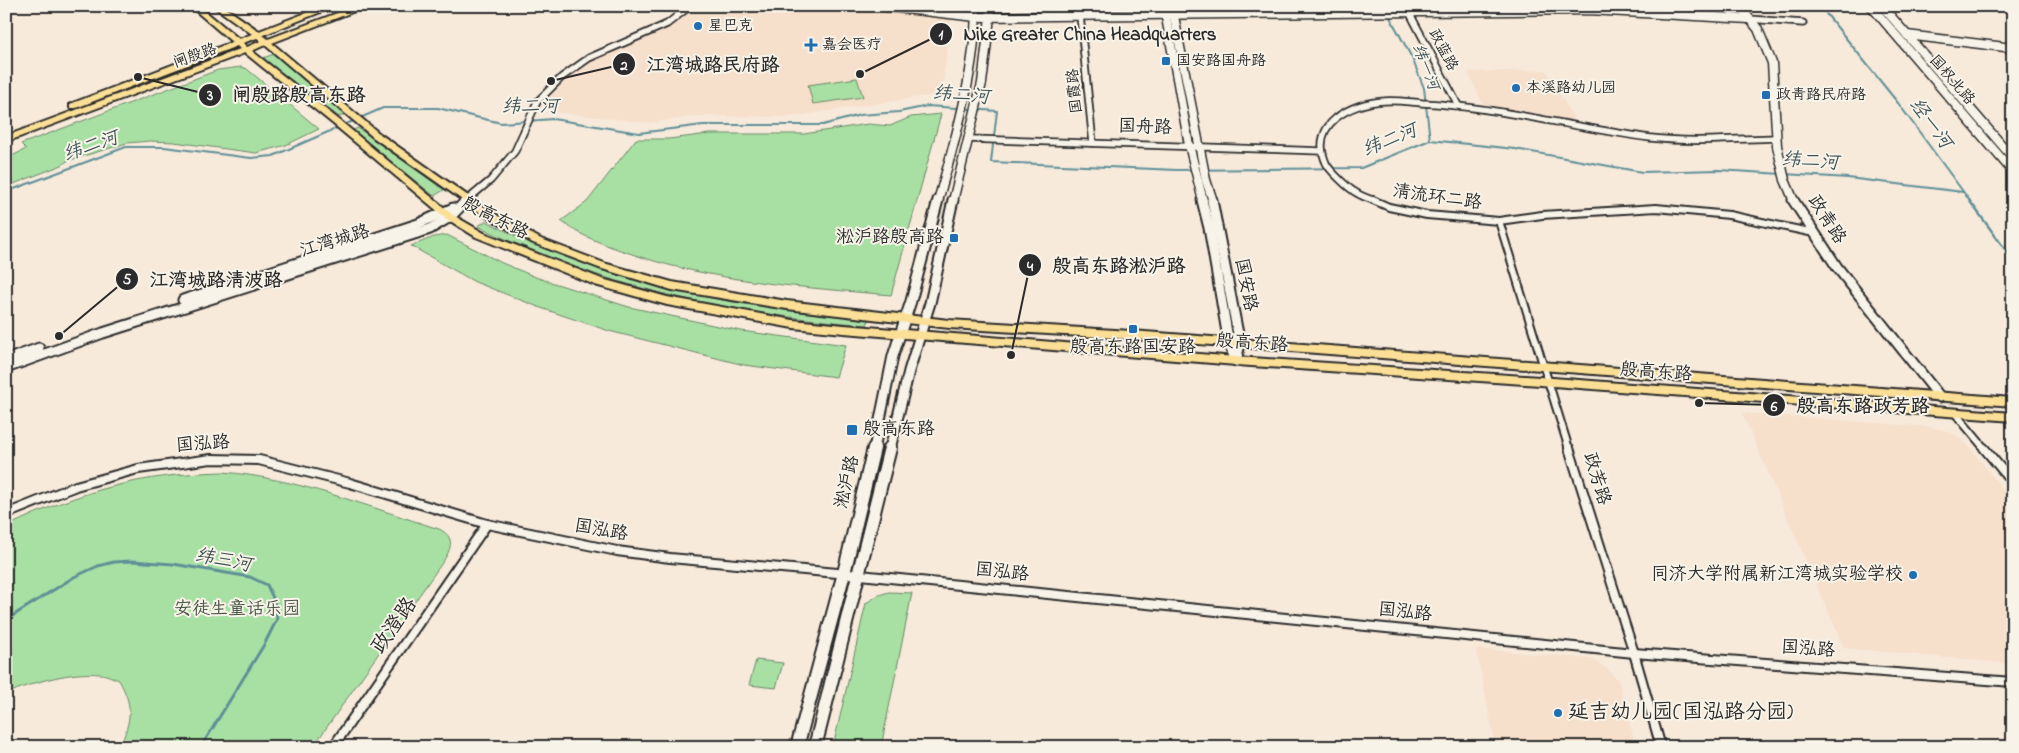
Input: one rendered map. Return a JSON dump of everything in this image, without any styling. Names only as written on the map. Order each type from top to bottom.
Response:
[{"type":"main road","name":"殷高东路","points":[[194,6],[226,30],[247,51],[335,121],[447,215],[480,235],[508,247],[599,282],[667,301],[794,324],[920,336],[1236,361],[1550,382],[2013,417]]},
{"type":"main road","name":"殷高东路","points":[[218,6],[258,34],[364,126],[467,200],[507,226],[603,266],[672,286],[751,300],[949,324],[2013,402]]},
{"type":"main road","name":"闸殷路","points":[[6,132],[332,6]]},
{"type":"main road","name":"闸殷路","points":[[6,139],[192,72],[364,6]]},
{"type":"main road","points":[[308,16],[300,21],[298,25],[318,24]]},
{"type":"main road","points":[[177,66],[206,59],[192,72]]},
{"type":"street","name":"江湾城路","points":[[6,368],[112,330],[430,228],[491,180],[514,151],[530,113],[546,92],[576,66],[603,51],[667,24],[690,6]]},
{"type":"street","points":[[878,6],[976,17],[1081,15],[1169,10],[1380,12],[1408,9],[1590,10],[1802,23]]},
{"type":"street","name":"淞沪路","points":[[796,747],[844,573],[871,462],[893,356],[906,319],[955,138],[963,101],[976,6]]},
{"type":"street","name":"淞沪路","points":[[815,747],[860,574],[881,481],[931,300],[978,103],[990,17],[989,6]]},
{"type":"street","name":"国霞路","points":[[1080,6],[1093,143]]},
{"type":"street","name":"政青路","points":[[1739,6],[1758,29],[1772,63],[1776,138],[1785,180],[1792,198],[1837,267],[1940,397]]},
{"type":"street","name":"国权北路","points":[[1871,6],[2013,172]]},
{"type":"street","name":"国权北路","points":[[1882,6],[2013,158]]},
{"type":"street","name":"政蓝路","points":[[1408,9],[1458,105]]},
{"type":"street","name":"国安路","points":[[1169,10],[1189,146],[1198,160]]},
{"type":"street","name":"国安路","points":[[1169,10],[1200,146],[1198,160],[1202,179],[1214,205],[1236,361]]},
{"type":"street","points":[[1894,34],[2013,48]]},
{"type":"street","points":[[1321,151],[1322,137],[1331,122],[1352,107],[1383,101],[1418,101],[1458,105],[1590,129],[1653,138],[1705,140],[1776,138]]},
{"type":"street","points":[[955,138],[969,139]]},
{"type":"street","name":"国舟路","points":[[969,139],[1321,151]]},
{"type":"street","name":"清流环二路","points":[[1321,151],[1327,166],[1354,192],[1378,204],[1427,215],[1499,221],[1551,214],[1656,208],[1729,215],[1814,233]]},
{"type":"street","name":"江湾城路","points":[[6,360],[86,332],[447,215]]},
{"type":"street","name":"政芳路","points":[[1499,221],[1546,368],[1584,499],[1634,653],[1661,747]]},
{"type":"street","points":[[1955,412],[2013,483]]},
{"type":"street","name":"国泓路","points":[[6,514],[68,489],[138,469],[198,460],[259,460],[287,466],[487,524],[617,551],[670,558],[860,574],[1634,653],[2013,682]]},
{"type":"street","name":"政澄路","points":[[333,747],[487,524]]},
{"type":"shaded area","points":[[699,6],[858,6],[952,17],[941,94],[788,117],[697,116],[649,123],[545,111],[549,92],[557,83],[580,67],[607,52],[667,27]]},
{"type":"shaded area","name":"本溪路幼儿园","points":[[1546,70],[1575,121],[1483,104],[1468,72]]},
{"type":"shaded area","name":"同济大学附属新江湾城实验学校","points":[[1742,413],[1931,427],[1950,432],[1966,443],[2013,502],[2013,664],[1844,648]]},
{"type":"shaded area","name":"延吉幼儿园(国泓路分园)","points":[[1476,649],[1592,659],[1607,669],[1618,680],[1636,747],[1496,747]]},
{"type":"green space","points":[[274,54],[344,115],[339,117],[263,58]]},
{"type":"green space","points":[[241,67],[247,69],[319,129],[286,145],[256,153],[174,142],[150,141],[127,143],[67,161],[62,165],[6,187],[6,159],[26,149],[21,144],[218,70]]},
{"type":"green space","points":[[857,78],[863,97],[813,104],[808,85]]},
{"type":"green space","points":[[941,114],[891,295],[757,282],[691,270],[658,262],[609,246],[584,235],[561,221],[587,202],[636,139],[669,139],[709,134],[804,134],[868,124],[890,126],[911,117]]},
{"type":"green space","points":[[358,128],[444,190],[434,196],[353,130]]},
{"type":"green space","points":[[486,221],[531,243],[578,261],[625,277],[673,290],[771,308],[870,318],[867,325],[816,320],[766,314],[668,295],[619,282],[525,248],[478,226]]},
{"type":"green space","points":[[447,235],[502,263],[538,278],[629,307],[741,331],[846,345],[836,377],[744,365],[609,331],[541,308],[475,282],[411,246],[434,237]]},
{"type":"green space","name":"安徒生童话乐园","points":[[223,472],[278,480],[332,494],[439,529],[448,535],[450,539],[449,551],[444,560],[313,747],[120,747],[127,729],[129,706],[119,680],[102,674],[64,676],[28,685],[6,694],[6,527],[33,514],[85,494],[112,487],[165,476]]},
{"type":"green space","points":[[889,592],[912,593],[881,747],[833,747],[866,603],[879,595]]},
{"type":"green space","points":[[756,660],[783,663],[776,688],[749,685]]},
{"type":"waterway","name":"纬一河","points":[[1384,6],[1412,58],[1424,88],[1430,140]]},
{"type":"waterway","name":"经一河","points":[[1820,6],[1898,103],[1970,201]]},
{"type":"waterway","name":"纬二河","points":[[6,192],[126,147],[164,147],[251,158],[273,156],[383,108],[438,108],[501,123],[553,119],[639,133],[703,125],[823,125],[860,115],[899,112],[928,106],[997,111],[991,162],[1177,170],[1361,168],[1430,140]]},
{"type":"waterway","name":"纬二河","points":[[1430,140],[1515,149],[1642,172],[1719,170],[1848,178],[1963,192]]},
{"type":"waterway","name":"经一河","points":[[1969,200],[2013,260]]},
{"type":"waterway","name":"纬三河","points":[[6,620],[74,577],[98,566],[114,562],[132,561],[173,564],[250,577],[267,585],[274,600],[277,619],[265,643],[201,747]]},
{"type":"place","name":"星巴克","points":[[698,26]]},
{"type":"place","name":"嘉会医疗","points":[[811,45]]},
{"type":"place","name":"国安路国舟路","points":[[1166,61]]},
{"type":"place","name":"Nike Greater China Headquarters","points":[[860,74]]},
{"type":"place","name":"闸殷路殷高东路","points":[[138,77]]},
{"type":"place","name":"江湾城路民府路","points":[[551,81]]},
{"type":"place","name":"本溪路幼儿园","points":[[1516,88]]},
{"type":"place","name":"政青路民府路","points":[[1766,95]]},
{"type":"place","name":"淞沪路殷高路","points":[[954,238]]},
{"type":"place","name":"殷高东路国安路","points":[[1133,329]]},
{"type":"place","name":"江湾城路清波路","points":[[59,336]]},
{"type":"place","name":"殷高东路淞沪路","points":[[1011,355]]},
{"type":"place","name":"殷高东路政芳路","points":[[1699,403]]},
{"type":"place","name":"殷高东路","points":[[852,430]]},
{"type":"place","name":"同济大学附属新江湾城实验学校","points":[[1913,575]]},
{"type":"place","name":"延吉幼儿园(国泓路分园)","points":[[1558,713]]}]
